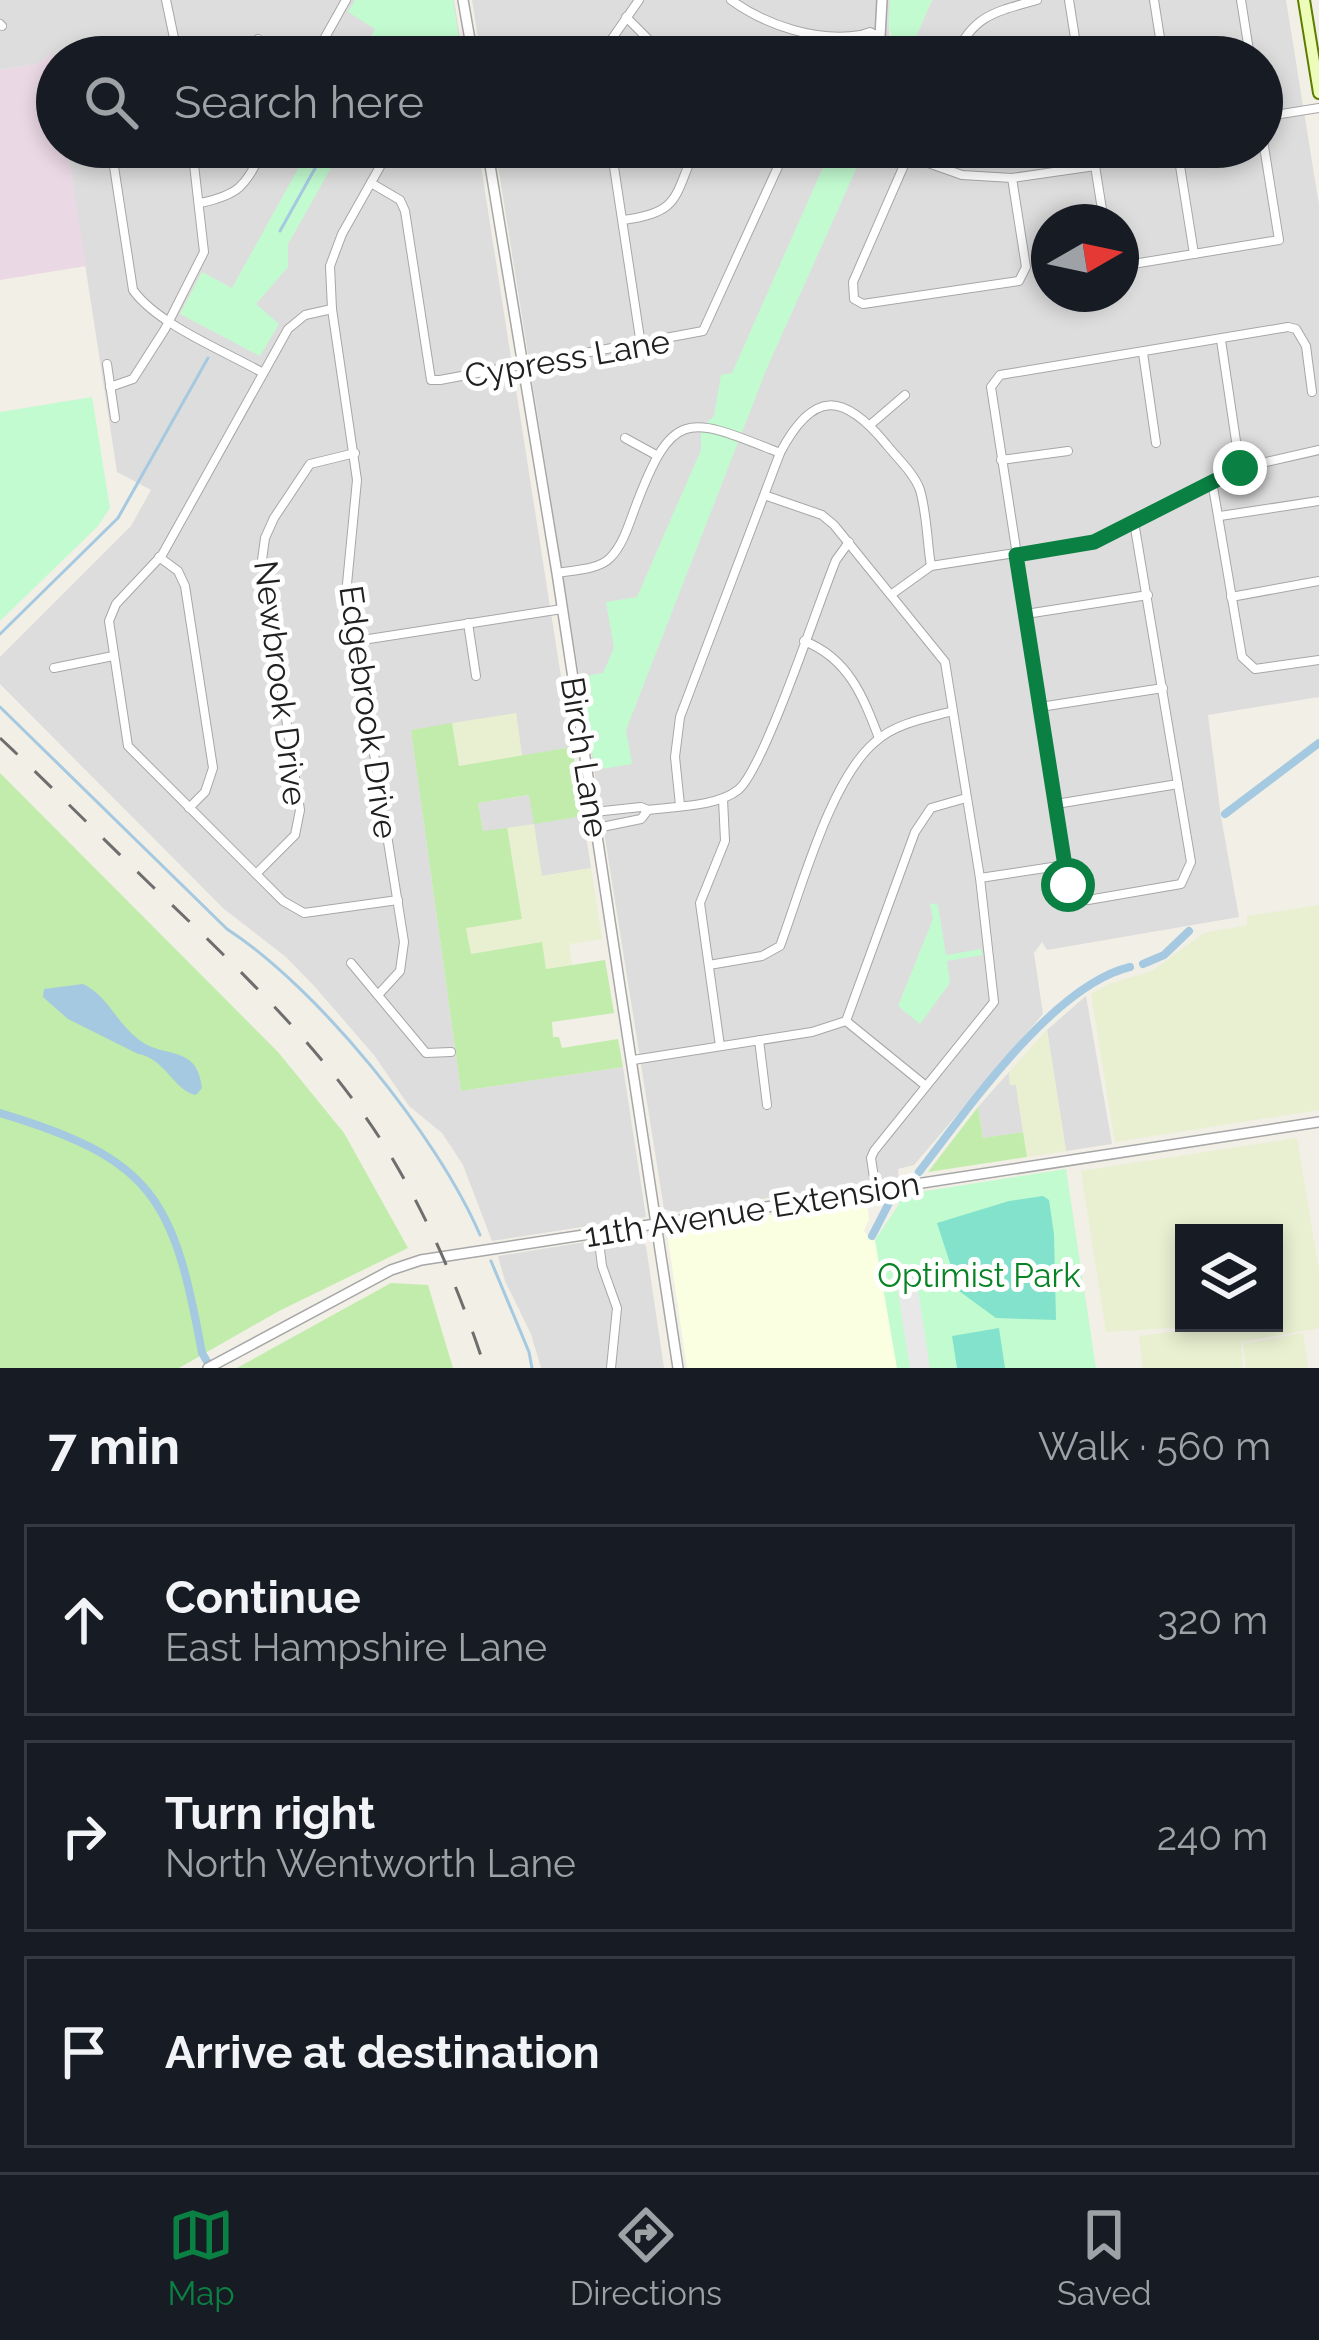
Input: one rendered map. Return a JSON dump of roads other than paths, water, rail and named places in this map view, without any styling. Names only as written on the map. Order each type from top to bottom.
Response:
[{"type":"main road","points":[[1304,0],[1319,93]]},
{"type":"street","points":[[166,0],[174,36]]},
{"type":"street","points":[[326,36],[346,0]]},
{"type":"street","points":[[464,0],[469,36]]},
{"type":"street","points":[[616,36],[639,0]]},
{"type":"street","points":[[731,0],[755,16],[829,36]]},
{"type":"street","points":[[880,36],[882,0]]},
{"type":"street","points":[[964,36],[990,13],[1036,0]]},
{"type":"street","points":[[1069,0],[1075,36]]},
{"type":"street","points":[[1154,0],[1160,36]]},
{"type":"street","points":[[1240,0],[1246,36]]},
{"type":"street","points":[[626,17],[645,36]]},
{"type":"street","points":[[861,36],[878,18]]},
{"type":"street","points":[[848,36],[870,36]]},
{"type":"street","points":[[1283,114],[1319,108]]},
{"type":"street","points":[[114,168],[133,290],[170,321],[263,373]]},
{"type":"street","points":[[110,387],[133,379],[170,321],[204,252],[195,168]]},
{"type":"street","points":[[200,203],[228,197],[242,188],[253,168]]},
{"type":"street","name":"Edgebrook Drive","points":[[378,995],[404,962],[398,899],[346,584],[356,503],[355,453],[332,309],[333,255],[379,168]]},
{"type":"street","name":"Birch Lane","points":[[490,168],[678,1368]]},
{"type":"street","points":[[614,168],[641,345]]},
{"type":"street","points":[[622,220],[659,214],[668,207],[686,168]]},
{"type":"street","name":"Cypress Lane","points":[[371,183],[400,200],[405,211],[431,380],[703,332],[777,168]]},
{"type":"street","points":[[903,168],[853,282],[854,299],[863,304],[1019,281],[1026,267],[1012,178]]},
{"type":"street","points":[[946,168],[962,175],[1012,178],[1081,168]]},
{"type":"street","points":[[1095,168],[1101,204]]},
{"type":"street","points":[[1180,168],[1194,254]]},
{"type":"street","points":[[1139,263],[1279,240],[1267,168]]},
{"type":"street","points":[[332,309],[296,321],[159,557],[110,614],[113,656],[128,746],[283,901],[304,913],[398,899]]},
{"type":"street","points":[[1134,522],[1191,862],[1181,884],[1088,900],[1073,893],[1065,865],[992,386],[1000,375],[1295,329],[1306,346],[1312,392]]},
{"type":"street","points":[[1221,340],[1240,468]]},
{"type":"street","points":[[1143,352],[1156,443]]},
{"type":"street","points":[[107,364],[115,418]]},
{"type":"street","points":[[870,425],[905,395]]},
{"type":"street","points":[[680,805],[675,757],[680,717],[780,452],[801,418],[815,410],[846,406],[870,425],[918,486],[931,566]]},
{"type":"street","points":[[557,573],[610,558],[625,536],[656,455],[676,434],[716,427],[780,452]]},
{"type":"street","points":[[625,439],[656,455]]},
{"type":"street","points":[[892,594],[931,566],[1094,542],[1240,468],[1319,450]]},
{"type":"street","points":[[1001,460],[1068,451]]},
{"type":"street","name":"Newbrook Drive","points":[[256,874],[295,835],[300,809],[265,587],[263,546],[274,518],[310,464],[355,453]]},
{"type":"street","points":[[1212,481],[1238,640],[1247,666],[1263,669],[1319,660]]},
{"type":"street","points":[[767,496],[822,515],[945,662],[980,878],[994,1002],[874,1151],[876,1191]]},
{"type":"street","points":[[1220,516],[1319,500]]},
{"type":"street","points":[[594,812],[723,799],[750,777],[836,560],[849,542]]},
{"type":"street","points":[[159,557],[178,571],[185,586],[213,768],[206,792],[189,808]]},
{"type":"street","points":[[1231,597],[1319,581]]},
{"type":"street","points":[[1026,614],[1148,595]]},
{"type":"street","points":[[356,641],[562,608]]},
{"type":"street","points":[[468,623],[476,676]]},
{"type":"street","points":[[804,641],[827,651],[844,668],[866,703],[879,739]]},
{"type":"street","points":[[54,668],[113,656]]},
{"type":"street","points":[[1040,707],[1163,688]]},
{"type":"street","points":[[709,965],[762,956],[779,946],[841,789],[858,759],[879,739],[905,725],[953,711]]},
{"type":"street","points":[[1055,804],[1178,784]]},
{"type":"street","points":[[845,1021],[915,832],[931,808],[967,798]]},
{"type":"street","points":[[720,1046],[700,903],[725,842],[723,799]]},
{"type":"street","points":[[597,828],[641,819],[648,810]]},
{"type":"street","points":[[980,878],[1065,865]]},
{"type":"street","points":[[351,963],[426,1054],[452,1052]]},
{"type":"street","points":[[633,1060],[812,1032],[845,1021]]},
{"type":"street","points":[[845,1021],[926,1086]]},
{"type":"street","points":[[759,1040],[767,1105]]},
{"type":"street","name":"11th Avenue Extension","points":[[212,1366],[406,1264],[1319,1122]]},
{"type":"street","points":[[598,1233],[602,1266],[617,1308],[611,1368]]},
{"type":"water","points":[[83,984],[138,1039],[194,1064],[202,1088],[196,1095],[155,1062],[68,1019],[43,997],[44,989]]},
{"type":"waterway","points":[[280,231],[315,168]]},
{"type":"waterway","points":[[0,634],[118,518],[208,358]]},
{"type":"waterway","points":[[0,707],[227,929],[262,955],[336,1025],[435,1153],[480,1235]]},
{"type":"waterway","points":[[1225,814],[1319,743]]},
{"type":"waterway","points":[[1143,964],[1164,955],[1189,931]]},
{"type":"waterway","points":[[919,1172],[1042,1023],[1101,978],[1130,967]]},
{"type":"waterway","points":[[0,1113],[93,1148],[148,1192],[180,1257],[202,1353],[211,1368]]},
{"type":"waterway","points":[[872,1236],[889,1203]]},
{"type":"waterway","points":[[491,1261],[532,1368]]},
{"type":"railway","points":[[0,738],[245,976],[332,1073],[383,1143],[414,1197],[453,1281],[485,1368]]},
{"type":"park label","name":"Optimist Park","points":[[979,1275]]}]
